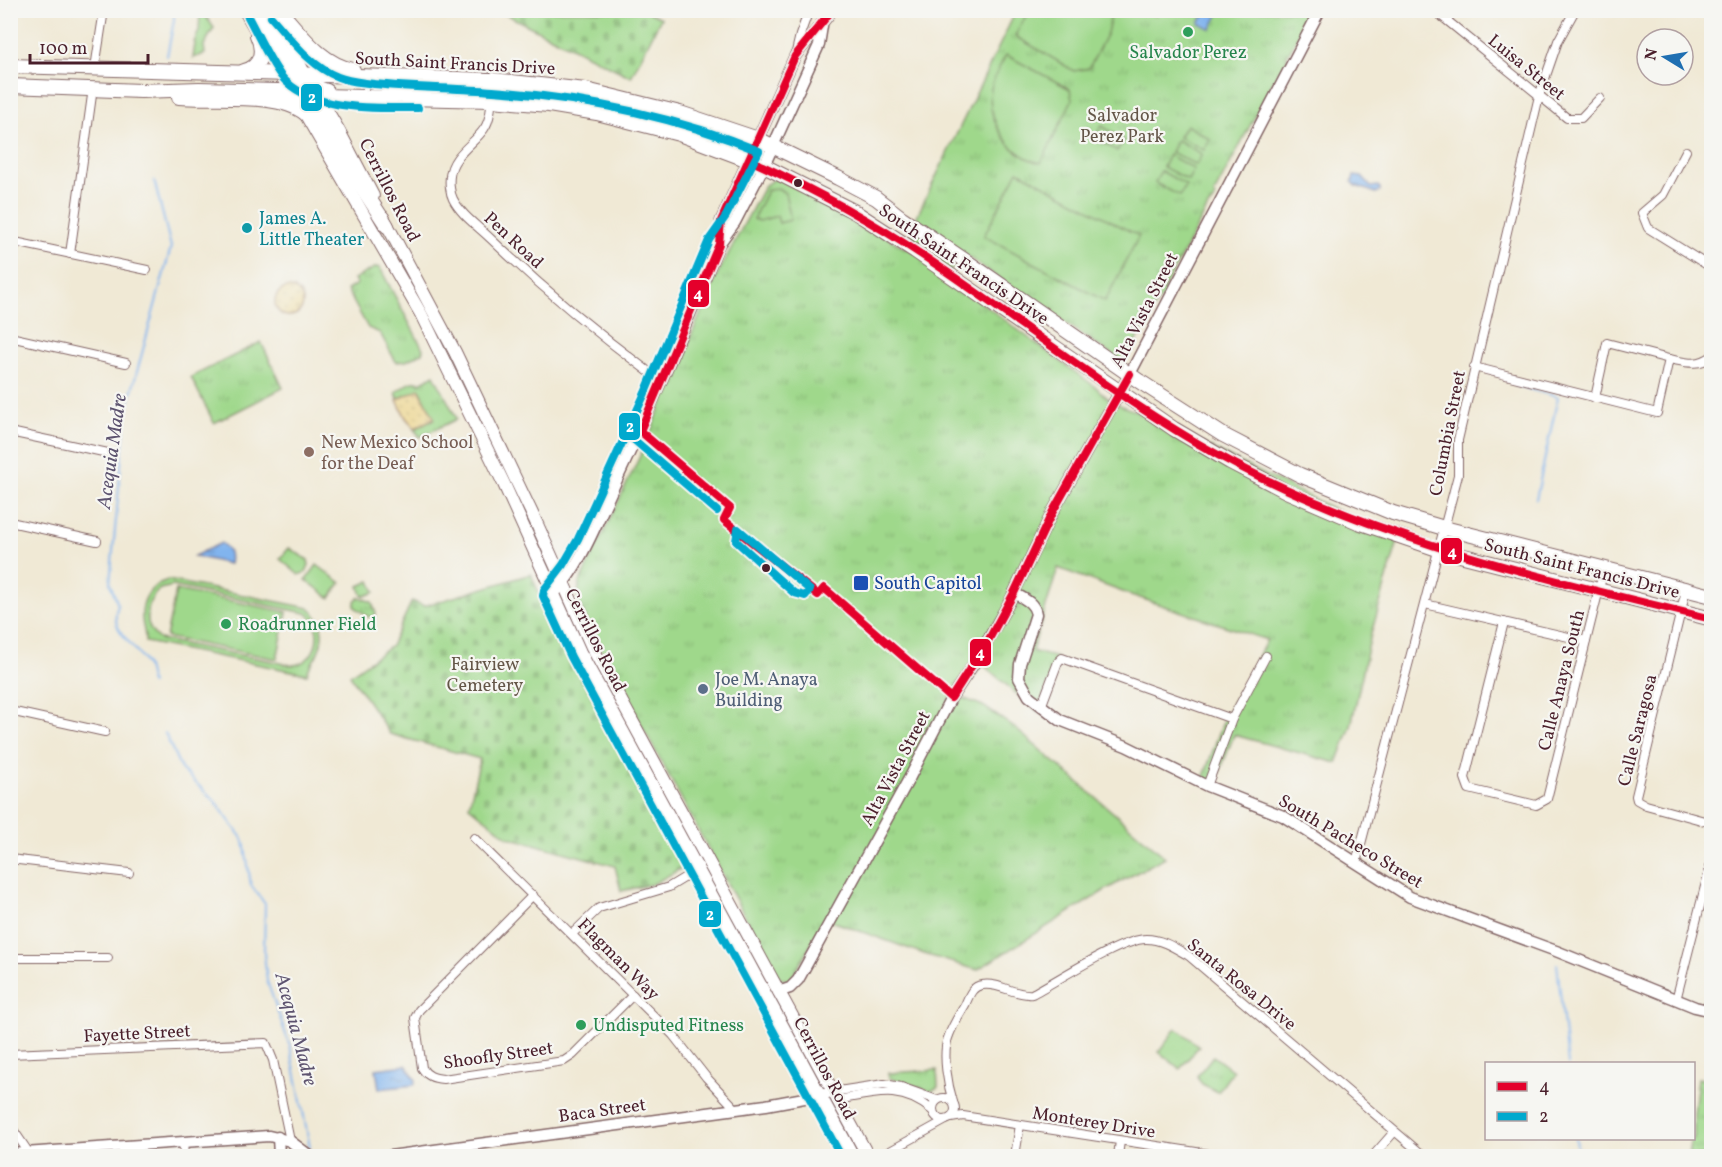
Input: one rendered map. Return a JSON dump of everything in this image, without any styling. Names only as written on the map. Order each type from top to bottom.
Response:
[{"type":"highway","points":[[256,10],[387,226]]},
{"type":"highway","points":[[279,10],[328,61],[344,68],[391,76]]},
{"type":"highway","points":[[241,72],[253,68],[259,61],[262,53],[257,35]]},
{"type":"highway","name":"South Saint Francis Drive","points":[[10,66],[241,72],[354,97],[491,100],[549,105],[615,117],[688,137],[764,166],[830,198],[891,235],[1198,444],[1286,491],[1358,522],[1440,550],[1712,619]]},
{"type":"highway","name":"South Saint Francis Drive","points":[[10,86],[141,91],[299,84],[391,76],[493,80],[554,86],[626,99],[680,113],[758,139],[876,198],[1208,426],[1300,475],[1394,513],[1444,528],[1712,596]]},
{"type":"highway","points":[[141,91],[167,97],[268,101],[296,108],[306,114]]},
{"type":"main road","name":"Cerrillos Road","points":[[299,84],[306,114],[421,314],[492,459],[579,651],[697,870],[830,1096],[868,1156]]},
{"type":"main road","name":"Cerrillos Road","points":[[387,226],[442,326],[503,453],[591,647],[805,1038],[853,1156]]},
{"type":"main road","points":[[492,459],[503,453]]},
{"type":"street","points":[[95,68],[104,10]]},
{"type":"street","name":"Cerrillos Road","points":[[244,10],[257,35],[299,84]]},
{"type":"street","name":"Cerrillos Road","points":[[270,10],[299,84]]},
{"type":"street","points":[[795,56],[809,10]]},
{"type":"street","points":[[719,244],[721,221],[795,56],[811,34],[822,26],[832,10]]},
{"type":"street","name":"Alta Vista Street","points":[[778,992],[790,988],[798,980],[951,698],[985,646],[1014,593],[1052,513],[1120,393],[1320,10]]},
{"type":"street","name":"Luisa Street","points":[[1434,10],[1562,115],[1575,119],[1581,118],[1600,98]]},
{"type":"street","name":"Columbia Street","points":[[1356,863],[1458,475],[1458,440],[1539,96],[1558,41],[1575,10]]},
{"type":"street","points":[[553,596],[572,573],[604,508],[660,384],[719,244],[735,222],[774,146],[819,45],[822,26]]},
{"type":"street","name":"Pen Road","points":[[493,80],[488,121],[484,130],[461,153],[452,169],[450,185],[453,199],[465,214],[527,274],[649,372],[660,384]]},
{"type":"street","points":[[70,254],[93,88]]},
{"type":"street","points":[[1686,151],[1663,195],[1642,213],[1648,228],[1712,268]]},
{"type":"street","points":[[10,241],[147,270]]},
{"type":"street","points":[[10,337],[126,363]]},
{"type":"street","points":[[1595,398],[1607,343],[1696,364],[1712,356]]},
{"type":"street","points":[[1474,367],[1657,414],[1669,359]]},
{"type":"street","points":[[10,432],[108,453]]},
{"type":"street","points":[[10,522],[98,542]]},
{"type":"street","name":"Calle Anaya South","points":[[1504,622],[1465,778],[1469,789],[1536,805],[1547,799],[1604,569]]},
{"type":"street","name":"Calle Saragosa","points":[[1686,590],[1636,796],[1637,800],[1646,805],[1712,823]]},
{"type":"street","name":"South Pacheco Street","points":[[1014,593],[1030,602],[1035,611],[1034,624],[1020,664],[1019,678],[1025,693],[1060,720],[1126,746],[1207,786],[1282,816],[1410,897],[1556,951],[1676,1000],[1712,1011]]},
{"type":"street","points":[[1425,604],[1586,641]]},
{"type":"street","points":[[1207,786],[1232,719],[1266,656]]},
{"type":"street","points":[[1041,707],[1058,662],[1062,658],[1232,719]]},
{"type":"street","points":[[10,711],[105,732]]},
{"type":"street","name":"Flagman Way","points":[[474,838],[670,1032],[692,1056],[706,1077],[736,1109]]},
{"type":"street","points":[[572,934],[599,908],[669,887],[697,870],[704,854]]},
{"type":"street","points":[[10,859],[129,873]]},
{"type":"street","points":[[1676,1000],[1712,859]]},
{"type":"street","name":"Shoofly Street","points":[[533,895],[419,1010],[415,1018],[422,1068],[426,1074],[443,1079],[564,1061],[573,1055],[633,994]]},
{"type":"street","name":"Santa Rosa Drive","points":[[948,1086],[947,1038],[972,990],[980,985],[988,984],[1025,995],[1032,994],[1125,943],[1147,939],[1166,943],[1189,956],[1424,1156]]},
{"type":"street","points":[[10,958],[108,958]]},
{"type":"street","name":"Fayette Street","points":[[10,1054],[266,1042],[273,1060],[293,1144]]},
{"type":"street","points":[[830,1096],[884,1084],[940,1099],[948,1099],[963,1116]]},
{"type":"street","points":[[830,1096],[898,1093],[916,1099],[940,1119],[948,1119],[954,1105],[948,1086]]},
{"type":"street","points":[[933,1128],[934,1105],[948,1086]]},
{"type":"street","name":"Baca Street","points":[[390,1156],[830,1096]]},
{"type":"street","name":"Monterey Drive","points":[[880,1156],[948,1119],[963,1116],[1222,1156]]},
{"type":"street","points":[[10,1125],[29,1153]]},
{"type":"street","points":[[1015,1156],[1020,1125]]},
{"type":"street","points":[[1373,1156],[1394,1132]]},
{"type":"street","points":[[278,1137],[279,1156]]},
{"type":"street","points":[[10,1154],[278,1137],[310,1156]]},
{"type":"street","points":[[1118,1156],[1120,1141]]},
{"type":"street","points":[[183,1142],[184,1156]]},
{"type":"green space","name":"Salvador Perez Park","points":[[1143,10],[1156,16],[1159,10],[1313,11],[1287,56],[1287,63],[1279,71],[1214,194],[1215,199],[1208,207],[1164,289],[1164,296],[1157,303],[1126,359],[1120,360],[959,251],[948,278],[1115,402],[1138,411],[1398,541],[1371,634],[1351,726],[1337,763],[1234,735],[1215,784],[1203,779],[1224,719],[1267,640],[1058,568],[1032,651],[1057,658],[1038,712],[982,664],[960,697],[983,706],[1016,729],[1165,857],[1107,889],[977,970],[924,954],[826,919],[791,979],[789,981],[780,978],[603,654],[578,601],[579,584],[639,458],[717,275],[765,185],[774,179],[779,179],[821,197],[906,249],[917,216],[1016,11]]},
{"type":"green space","points":[[200,11],[214,28],[204,45],[205,54],[193,58],[194,42],[199,31]]},
{"type":"green space","points":[[499,11],[646,11],[661,18],[631,77]]},
{"type":"green space","points":[[1031,11],[1112,11],[1107,33],[1089,68],[1074,71],[1015,36]]},
{"type":"green space","points":[[1006,55],[1070,89],[1072,100],[1041,163],[1019,153],[1010,145],[1002,136],[992,114],[991,89]]},
{"type":"green space","points":[[1186,125],[1210,139],[1204,150],[1179,137]]},
{"type":"green space","points":[[1102,126],[1124,140],[1117,151],[1094,137]]},
{"type":"green space","points":[[1177,140],[1202,154],[1196,165],[1171,152]]},
{"type":"green space","points":[[1169,155],[1194,169],[1188,180],[1163,167]]},
{"type":"green space","points":[[1018,171],[1139,236],[1105,301],[984,236]]},
{"type":"green space","points":[[1161,171],[1186,185],[1180,196],[1155,183]]},
{"type":"green space","points":[[777,188],[785,193],[791,220],[779,223],[777,216],[759,221],[753,219],[767,191]]},
{"type":"green space","points":[[376,267],[380,268],[423,349],[422,353],[406,361],[396,362],[380,333],[368,328],[347,290],[357,284],[354,279]]},
{"type":"green space","points":[[261,342],[283,388],[214,423],[191,377]]},
{"type":"green space","points":[[434,375],[457,419],[420,437],[414,429],[434,419],[420,389],[398,399],[396,392],[409,383],[418,381],[420,383]]},
{"type":"green space","points":[[289,548],[308,560],[309,565],[306,572],[299,575],[280,559]]},
{"type":"green space","points":[[317,565],[341,583],[330,598],[306,580]]},
{"type":"green space","name":"Fairview Cemetery","points":[[531,574],[547,613],[684,867],[653,884],[621,891],[615,866],[508,837],[469,806],[480,759],[390,734],[350,675],[391,646],[412,601],[424,606]]},
{"type":"green space","points":[[168,580],[309,608],[320,623],[322,640],[307,674],[145,642],[143,605],[152,589]],"holes":[[[173,586],[306,613],[316,627],[316,645],[307,659],[291,665],[159,639],[150,628],[148,621],[149,607],[155,594],[160,589]]]},
{"type":"green space","points":[[370,581],[375,592],[362,595],[359,586]]},
{"type":"green space","name":"Roadrunner Field","points":[[176,590],[287,612],[277,659],[166,637]]},
{"type":"green space","points":[[359,597],[372,602],[376,614],[374,617],[369,617],[355,607],[355,601]]},
{"type":"green space","points":[[1176,1028],[1199,1046],[1180,1069],[1159,1052]]},
{"type":"green space","points":[[1213,1056],[1233,1071],[1218,1092],[1202,1084],[1197,1076]]},
{"type":"green space","points":[[937,1070],[938,1087],[931,1091],[889,1078],[889,1073]]},
{"type":"green space","points":[[1698,1078],[1711,1081],[1711,1156],[1688,1156],[1691,1140],[1695,1140]]},
{"type":"sand","points":[[289,288],[299,292],[303,302],[299,312],[289,316],[279,312],[275,302],[279,292]]},
{"type":"sand","points":[[419,389],[434,418],[415,428],[406,418],[397,400]]},
{"type":"water","points":[[1206,11],[1220,11],[1211,29],[1199,23]]},
{"type":"water","points":[[1354,176],[1362,177],[1371,187],[1378,186],[1380,191],[1376,193],[1356,186],[1352,182]]},
{"type":"water","points":[[221,543],[229,552],[229,564],[194,556]]},
{"type":"water","points":[[406,1065],[416,1080],[414,1085],[379,1089],[376,1069]]},
{"type":"waterway","name":"Acequia Madre","points":[[167,56],[174,10]]},
{"type":"waterway","name":"Acequia Madre","points":[[151,684],[142,658],[124,637],[116,623],[118,605],[110,583],[126,412],[171,247],[154,180]]},
{"type":"waterway","points":[[1515,385],[1558,397],[1536,499]]},
{"type":"waterway","name":"Acequia Madre","points":[[165,733],[181,769],[215,801],[244,841],[251,885],[265,904],[264,953],[267,981],[290,1046],[310,1147]]},
{"type":"waterway","points":[[1557,964],[1568,1062]]},
{"type":"waterway","points":[[1576,1140],[1578,1156]]},
{"type":"transit line","name":"4","points":[[832,10],[795,56],[721,221],[719,244],[640,431],[730,508],[724,520],[818,595],[824,588],[951,698],[989,639],[1052,513],[1130,374]]},
{"type":"transit line","name":"2","points":[[247,15],[281,76],[294,88],[309,96],[345,106],[418,108]]},
{"type":"transit line","name":"2","points":[[271,17],[310,59],[328,72],[347,80],[561,98],[662,118],[759,151],[726,216],[709,240],[645,393],[578,539],[563,565],[544,590],[543,596],[571,657],[841,1156]]},
{"type":"transit line","name":"4","points":[[750,160],[817,193],[883,230],[959,280],[1127,399],[1197,443],[1257,475],[1319,504],[1447,550],[1712,619]]},
{"type":"transit line","name":"2","points":[[633,439],[717,511]]},
{"type":"transit line","name":"2","points":[[738,529],[810,590],[805,596],[794,593],[736,541],[738,529]]},
{"type":"place","name":"Salvador Perez","points":[[1188,32]]},
{"type":"place","name":"James A. Little Theater","points":[[247,228]]},
{"type":"place","name":"New Mexico School for the Deaf","points":[[309,452]]},
{"type":"place","name":"South Capitol","points":[[861,583]]},
{"type":"place","name":"Roadrunner Field","points":[[226,624]]},
{"type":"place","name":"Joe M. Anaya Building","points":[[703,689]]},
{"type":"place","name":"Undisputed Fitness","points":[[581,1025]]}]
